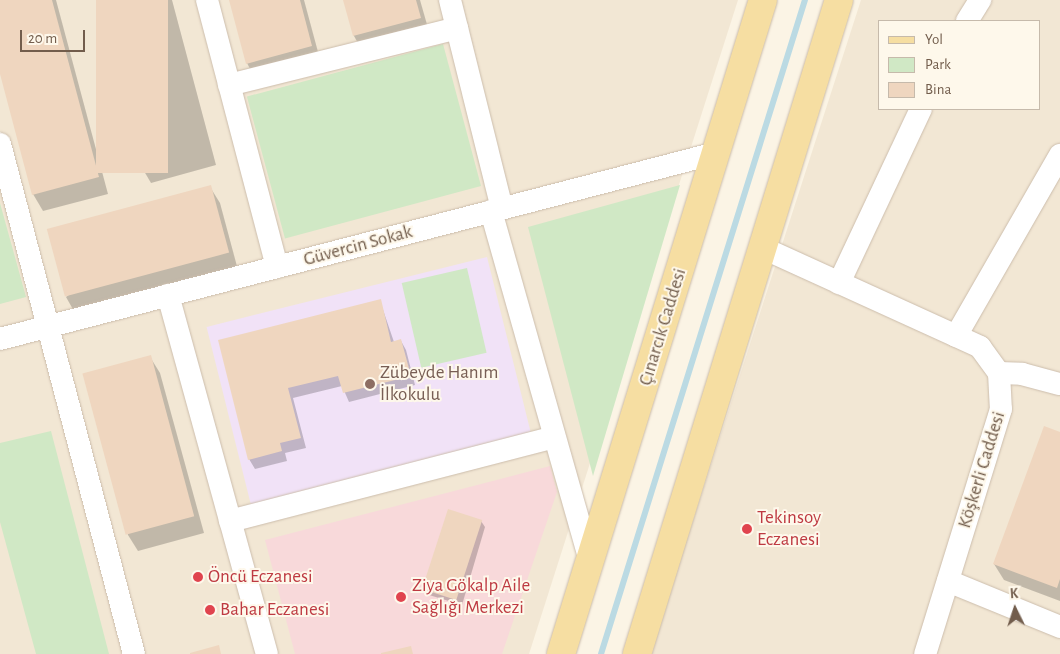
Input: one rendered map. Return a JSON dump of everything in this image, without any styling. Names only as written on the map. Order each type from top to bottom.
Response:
[{"type":"main road","name":"Çınarcık Caddesi","points":[[561,654],[763,0]]},
{"type":"main road","points":[[637,654],[839,0]]},
{"type":"street","points":[[207,0],[276,267]]},
{"type":"street","points":[[450,0],[496,210],[554,437],[590,561]]},
{"type":"street","points":[[968,20],[980,0]]},
{"type":"street","points":[[229,85],[457,28]]},
{"type":"street","points":[[839,283],[920,110]]},
{"type":"street","points":[[0,144],[134,654]]},
{"type":"street","name":"Güvercin Sokak","points":[[0,339],[716,153]]},
{"type":"street","points":[[956,336],[1060,155]]},
{"type":"street","name":"Köşkerli Caddesi","points":[[763,248],[980,347],[999,373],[1003,397],[1001,409],[925,654]]},
{"type":"street","points":[[168,295],[267,654]]},
{"type":"street","points":[[999,373],[1022,374],[1060,384]]},
{"type":"street","points":[[230,521],[554,437]]},
{"type":"street","points":[[948,581],[1060,627]]},
{"type":"shaded area","points":[[0,0],[738,0],[529,654],[0,654]]},
{"type":"shaded area","points":[[861,0],[1060,0],[1060,654],[650,654]]},
{"type":"shaded area","name":"Zübeyde Hanım İlkokulu","points":[[487,257],[533,441],[253,511],[207,327]]},
{"type":"shaded area","name":"Ziya Gökalp Aile Sağlığı Merkezi","points":[[550,466],[557,492],[502,654],[295,654],[265,540]]},
{"type":"green space","points":[[443,44],[481,186],[285,239],[247,97]]},
{"type":"green space","points":[[680,185],[593,476],[528,227]]},
{"type":"green space","points":[[0,203],[26,297],[0,304]]},
{"type":"green space","points":[[467,268],[487,353],[421,368],[402,283]]},
{"type":"green space","points":[[51,431],[109,654],[36,654],[0,522],[0,443]]},
{"type":"building","points":[[0,0],[52,0],[99,177],[32,195],[0,74]]},
{"type":"building","points":[[96,0],[168,0],[168,173],[96,173]]},
{"type":"building","points":[[229,0],[300,0],[312,46],[246,64]]},
{"type":"building","points":[[343,0],[416,0],[421,18],[353,36]]},
{"type":"building","points":[[211,185],[229,253],[65,297],[47,229]]},
{"type":"building","points":[[381,299],[391,342],[401,339],[411,376],[343,393],[338,376],[288,388],[301,438],[280,443],[282,451],[248,460],[218,340]]},
{"type":"building","points":[[151,355],[194,516],[126,535],[82,373]]},
{"type":"building","points":[[1044,426],[1060,432],[1060,579],[1057,588],[993,564]]},
{"type":"building","points":[[448,509],[482,520],[456,600],[422,589]]},
{"type":"building","points":[[219,645],[221,654],[190,654],[190,653]]},
{"type":"building","points":[[411,646],[413,654],[381,654],[381,653]]},
{"type":"waterway","points":[[601,654],[805,0]]},
{"type":"place","name":"Zübeyde Hanım İlkokulu","points":[[370,384]]},
{"type":"place","name":"Tekinsoy Eczanesi","points":[[747,529]]},
{"type":"place","name":"Öncü Eczanesi","points":[[198,577]]},
{"type":"place","name":"Ziya Gökalp Aile Sağlığı Merkezi","points":[[401,597]]},
{"type":"place","name":"Bahar Eczanesi","points":[[210,610]]}]
